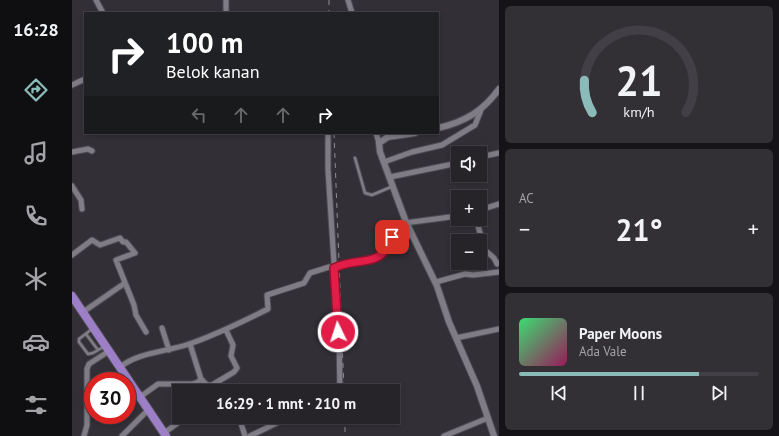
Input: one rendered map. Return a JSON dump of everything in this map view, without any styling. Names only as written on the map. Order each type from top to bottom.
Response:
[{"type":"highway","points":[[72,296],[165,434]]},
{"type":"street","points":[[96,0],[102,12]]},
{"type":"street","points":[[226,0],[226,12]]},
{"type":"street","points":[[348,0],[352,12]]},
{"type":"street","points":[[72,85],[84,80]]},
{"type":"street","points":[[439,128],[468,118],[481,110],[499,89]]},
{"type":"street","points":[[384,162],[412,152],[442,145],[475,125],[481,110]]},
{"type":"street","points":[[328,134],[328,170],[339,340],[340,384]]},
{"type":"street","points":[[376,134],[380,152],[394,186],[406,222],[436,282],[494,436]]},
{"type":"street","points":[[379,143],[388,137],[408,134]]},
{"type":"street","points":[[72,152],[88,149],[92,151]]},
{"type":"street","points":[[487,156],[499,153]]},
{"type":"street","points":[[390,177],[451,164]]},
{"type":"street","points":[[72,186],[81,200],[82,209]]},
{"type":"street","points":[[487,208],[499,204]]},
{"type":"street","points":[[120,368],[140,356],[190,344],[226,330],[268,309],[266,295],[304,283],[310,273],[334,268],[348,263],[370,260],[380,256],[390,242],[392,228],[397,224],[451,217]]},
{"type":"street","points":[[436,282],[465,274],[473,275],[499,272],[498,263],[485,250],[478,226]]},
{"type":"street","points":[[390,242],[412,235]]},
{"type":"street","points":[[72,255],[92,240],[100,245],[120,238],[123,242],[126,242],[135,253],[116,260],[126,283],[136,315],[146,332]]},
{"type":"street","points":[[83,312],[126,283]]},
{"type":"street","points":[[162,328],[169,350]]},
{"type":"street","points":[[456,338],[499,329]]},
{"type":"street","points":[[214,384],[234,372],[237,368],[231,356],[233,345],[226,330]]},
{"type":"street","points":[[190,344],[202,379],[206,384]]},
{"type":"street","points":[[84,436],[87,425],[87,369],[89,364],[107,348]]},
{"type":"street","points":[[140,397],[158,384],[192,384],[202,379]]},
{"type":"street","points":[[122,436],[148,410]]},
{"type":"street","points":[[444,436],[488,418]]},
{"type":"street","points":[[165,434],[177,424]]},
{"type":"street","points":[[241,424],[245,436]]},
{"type":"street","points":[[250,436],[275,424]]},
{"type":"lane","points":[[355,158],[365,193],[372,195],[394,186]]},
{"type":"lane","points":[[93,328],[79,339],[79,342],[88,354],[107,348]]},
{"type":"lane","points":[[86,334],[98,350]]},
{"type":"railway","points":[[329,0],[329,12]]},
{"type":"railway","points":[[334,134],[344,384]]},
{"type":"railway","points":[[345,424],[345,436]]},
{"type":"route","points":[[338,332],[334,268],[339,265],[370,260],[384,254],[392,237]]}]
